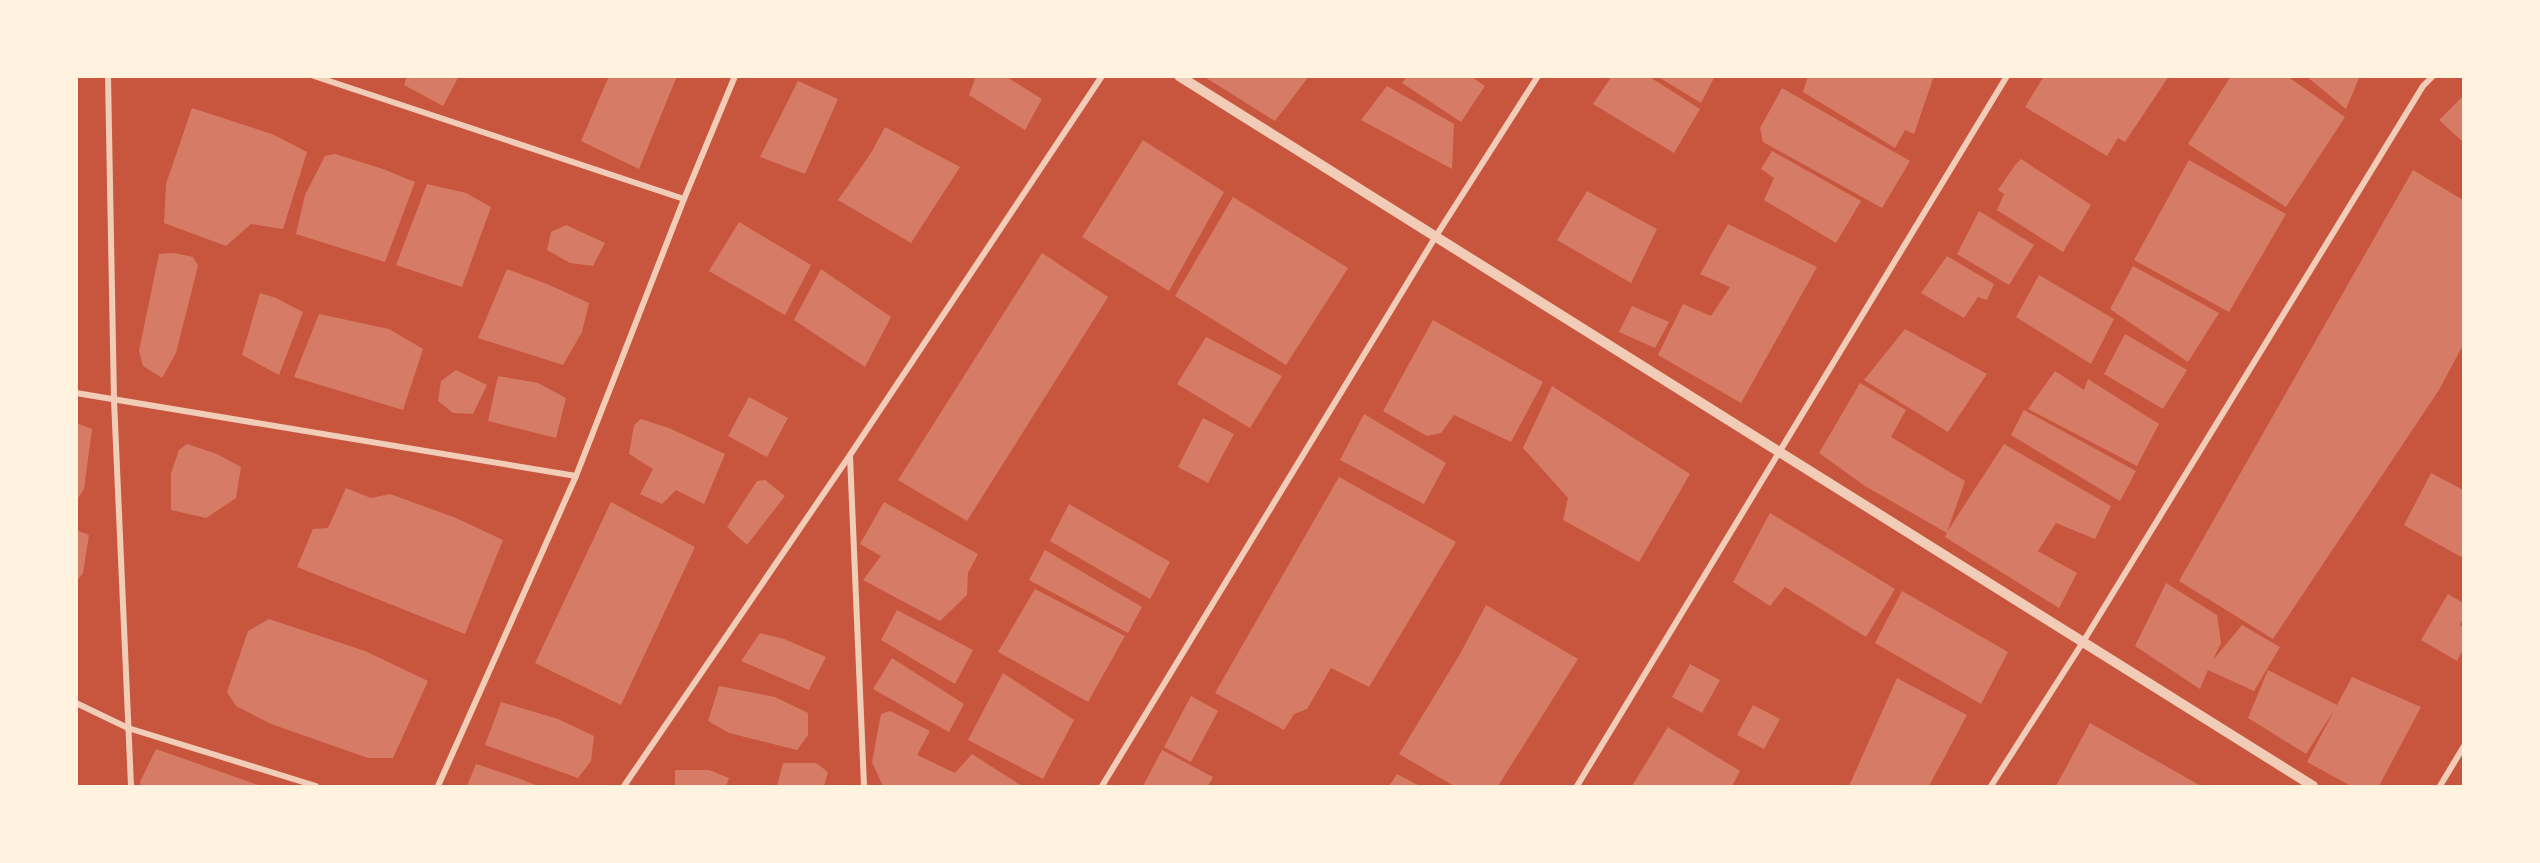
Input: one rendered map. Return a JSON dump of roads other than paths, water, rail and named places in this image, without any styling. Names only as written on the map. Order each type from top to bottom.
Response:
[{"type":"street","points":[[108,76],[114,400],[131,786]]},
{"type":"street","points":[[314,76],[684,199]]},
{"type":"street","points":[[438,786],[576,476],[684,199],[735,76]]},
{"type":"street","points":[[624,786],[850,455],[1102,76]]},
{"type":"street","points":[[1179,76],[2313,786]]},
{"type":"street","points":[[1102,786],[1436,236],[1538,76]]},
{"type":"street","points":[[1577,786],[2007,76]]},
{"type":"street","points":[[1991,786],[2083,642],[2422,86],[2433,76]]},
{"type":"street","points":[[76,393],[576,476]]},
{"type":"street","points":[[850,455],[864,786]]},
{"type":"street","points":[[76,703],[128,728],[316,786]]},
{"type":"street","points":[[2440,786],[2463,746]]}]
